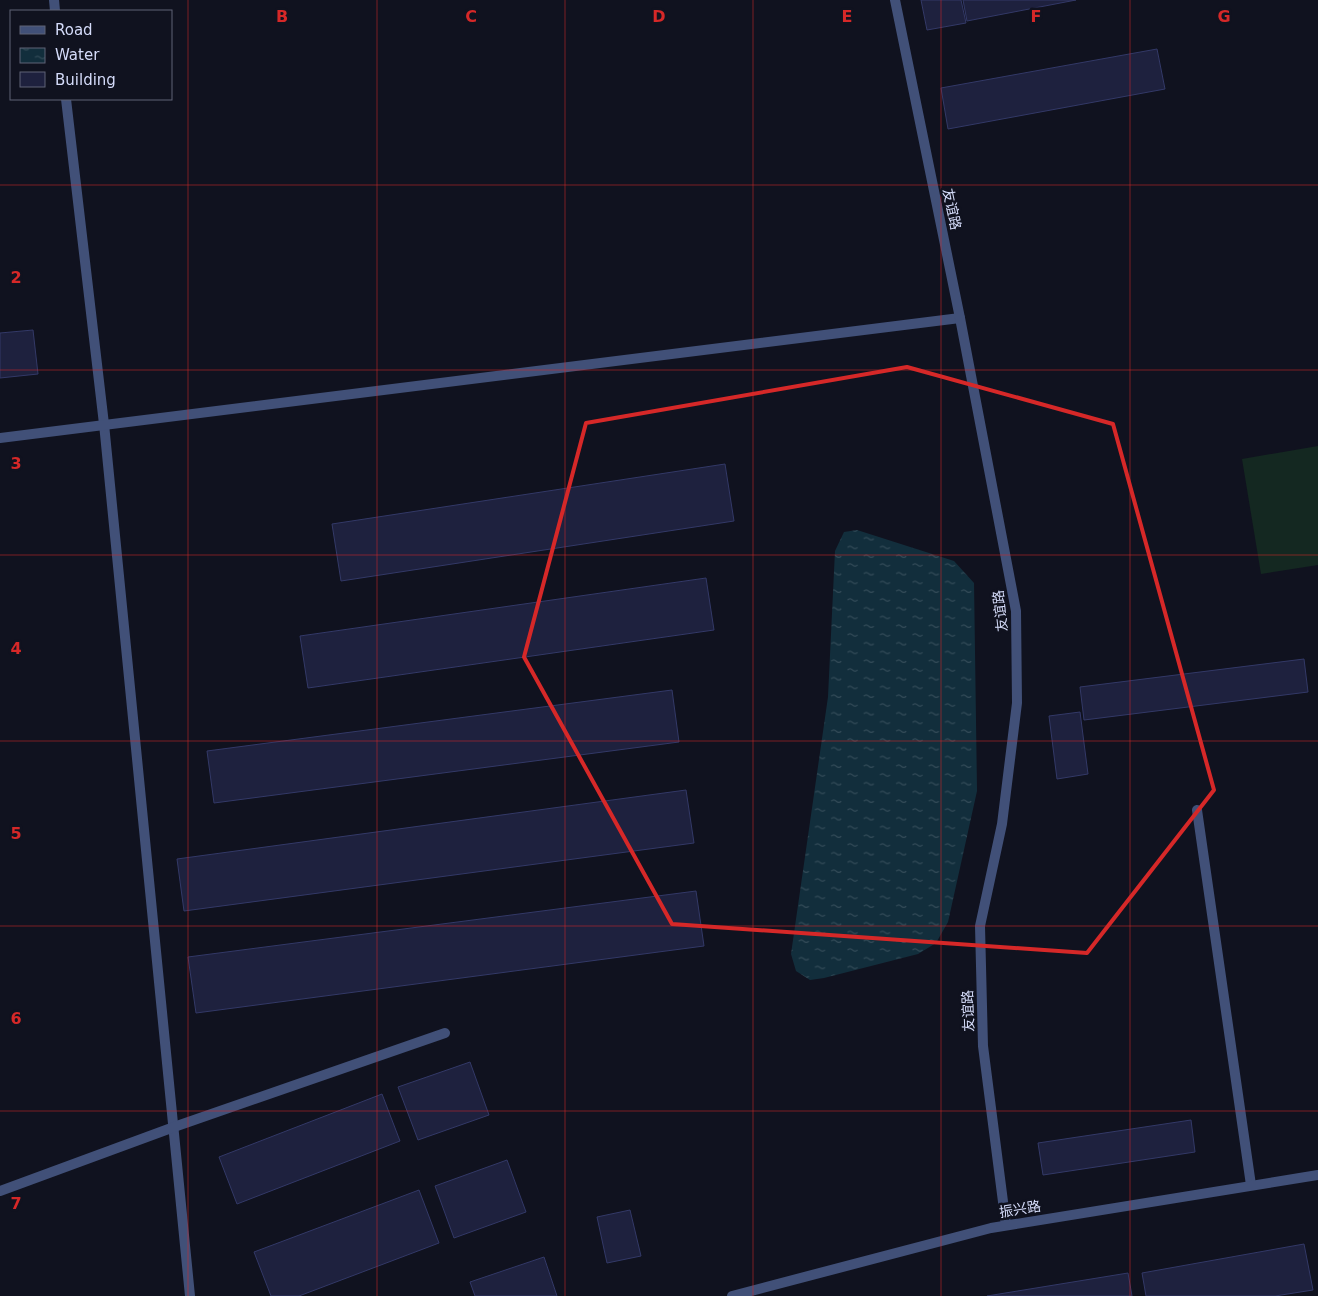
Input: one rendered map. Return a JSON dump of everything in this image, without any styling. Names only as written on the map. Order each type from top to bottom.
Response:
[{"type":"street","name":"友谊路","points":[[895,0],[960,318],[1016,611],[1017,704],[1002,824],[980,926],[983,1046],[1006,1226]]},
{"type":"street","points":[[66,100],[104,424],[190,1296]]},
{"type":"street","points":[[0,438],[960,318]]},
{"type":"street","points":[[1197,810],[1251,1185]]},
{"type":"street","points":[[0,1191],[174,1127],[445,1032]]},
{"type":"street","name":"振兴路","points":[[732,1296],[991,1228],[1318,1174]]},
{"type":"highlighted area","points":[[907,367],[1113,424],[1214,790],[1087,953],[672,924],[524,657],[586,423]]},
{"type":"green space","points":[[1318,446],[1318,565],[1261,574],[1242,459]]},
{"type":"water","points":[[857,530],[954,561],[974,583],[977,791],[948,922],[936,943],[918,954],[810,980],[796,971],[791,954],[828,697],[835,551],[844,532]]},
{"type":"building","points":[[921,0],[961,0],[966,23],[927,30]]},
{"type":"building","points":[[963,0],[1076,0],[967,21]]},
{"type":"building","points":[[1157,49],[1165,89],[948,129],[941,88]]},
{"type":"building","points":[[33,330],[38,374],[0,378],[0,333]]},
{"type":"building","points":[[725,464],[734,521],[341,581],[332,524]]},
{"type":"building","points":[[706,578],[714,630],[308,688],[300,636]]},
{"type":"building","points":[[1304,659],[1308,692],[1084,720],[1080,687]]},
{"type":"building","points":[[672,690],[679,742],[214,803],[207,751]]},
{"type":"building","points":[[1080,712],[1088,774],[1057,779],[1049,716]]},
{"type":"building","points":[[686,790],[694,843],[184,911],[177,859]]},
{"type":"building","points":[[696,891],[704,946],[196,1013],[188,957]]},
{"type":"building","points":[[470,1062],[489,1115],[418,1140],[398,1087]]},
{"type":"building","points":[[382,1094],[400,1141],[237,1204],[219,1157]]},
{"type":"building","points":[[1191,1120],[1195,1152],[1043,1175],[1038,1143]]},
{"type":"building","points":[[507,1160],[526,1212],[454,1238],[435,1186]]},
{"type":"building","points":[[419,1190],[439,1243],[299,1296],[271,1296],[254,1252]]},
{"type":"building","points":[[630,1210],[641,1256],[607,1263],[597,1217]]},
{"type":"building","points":[[1304,1244],[1313,1290],[1275,1296],[1146,1296],[1142,1273]]},
{"type":"building","points":[[544,1257],[557,1296],[475,1296],[470,1282]]},
{"type":"building","points":[[1128,1273],[1132,1296],[987,1296]]}]
